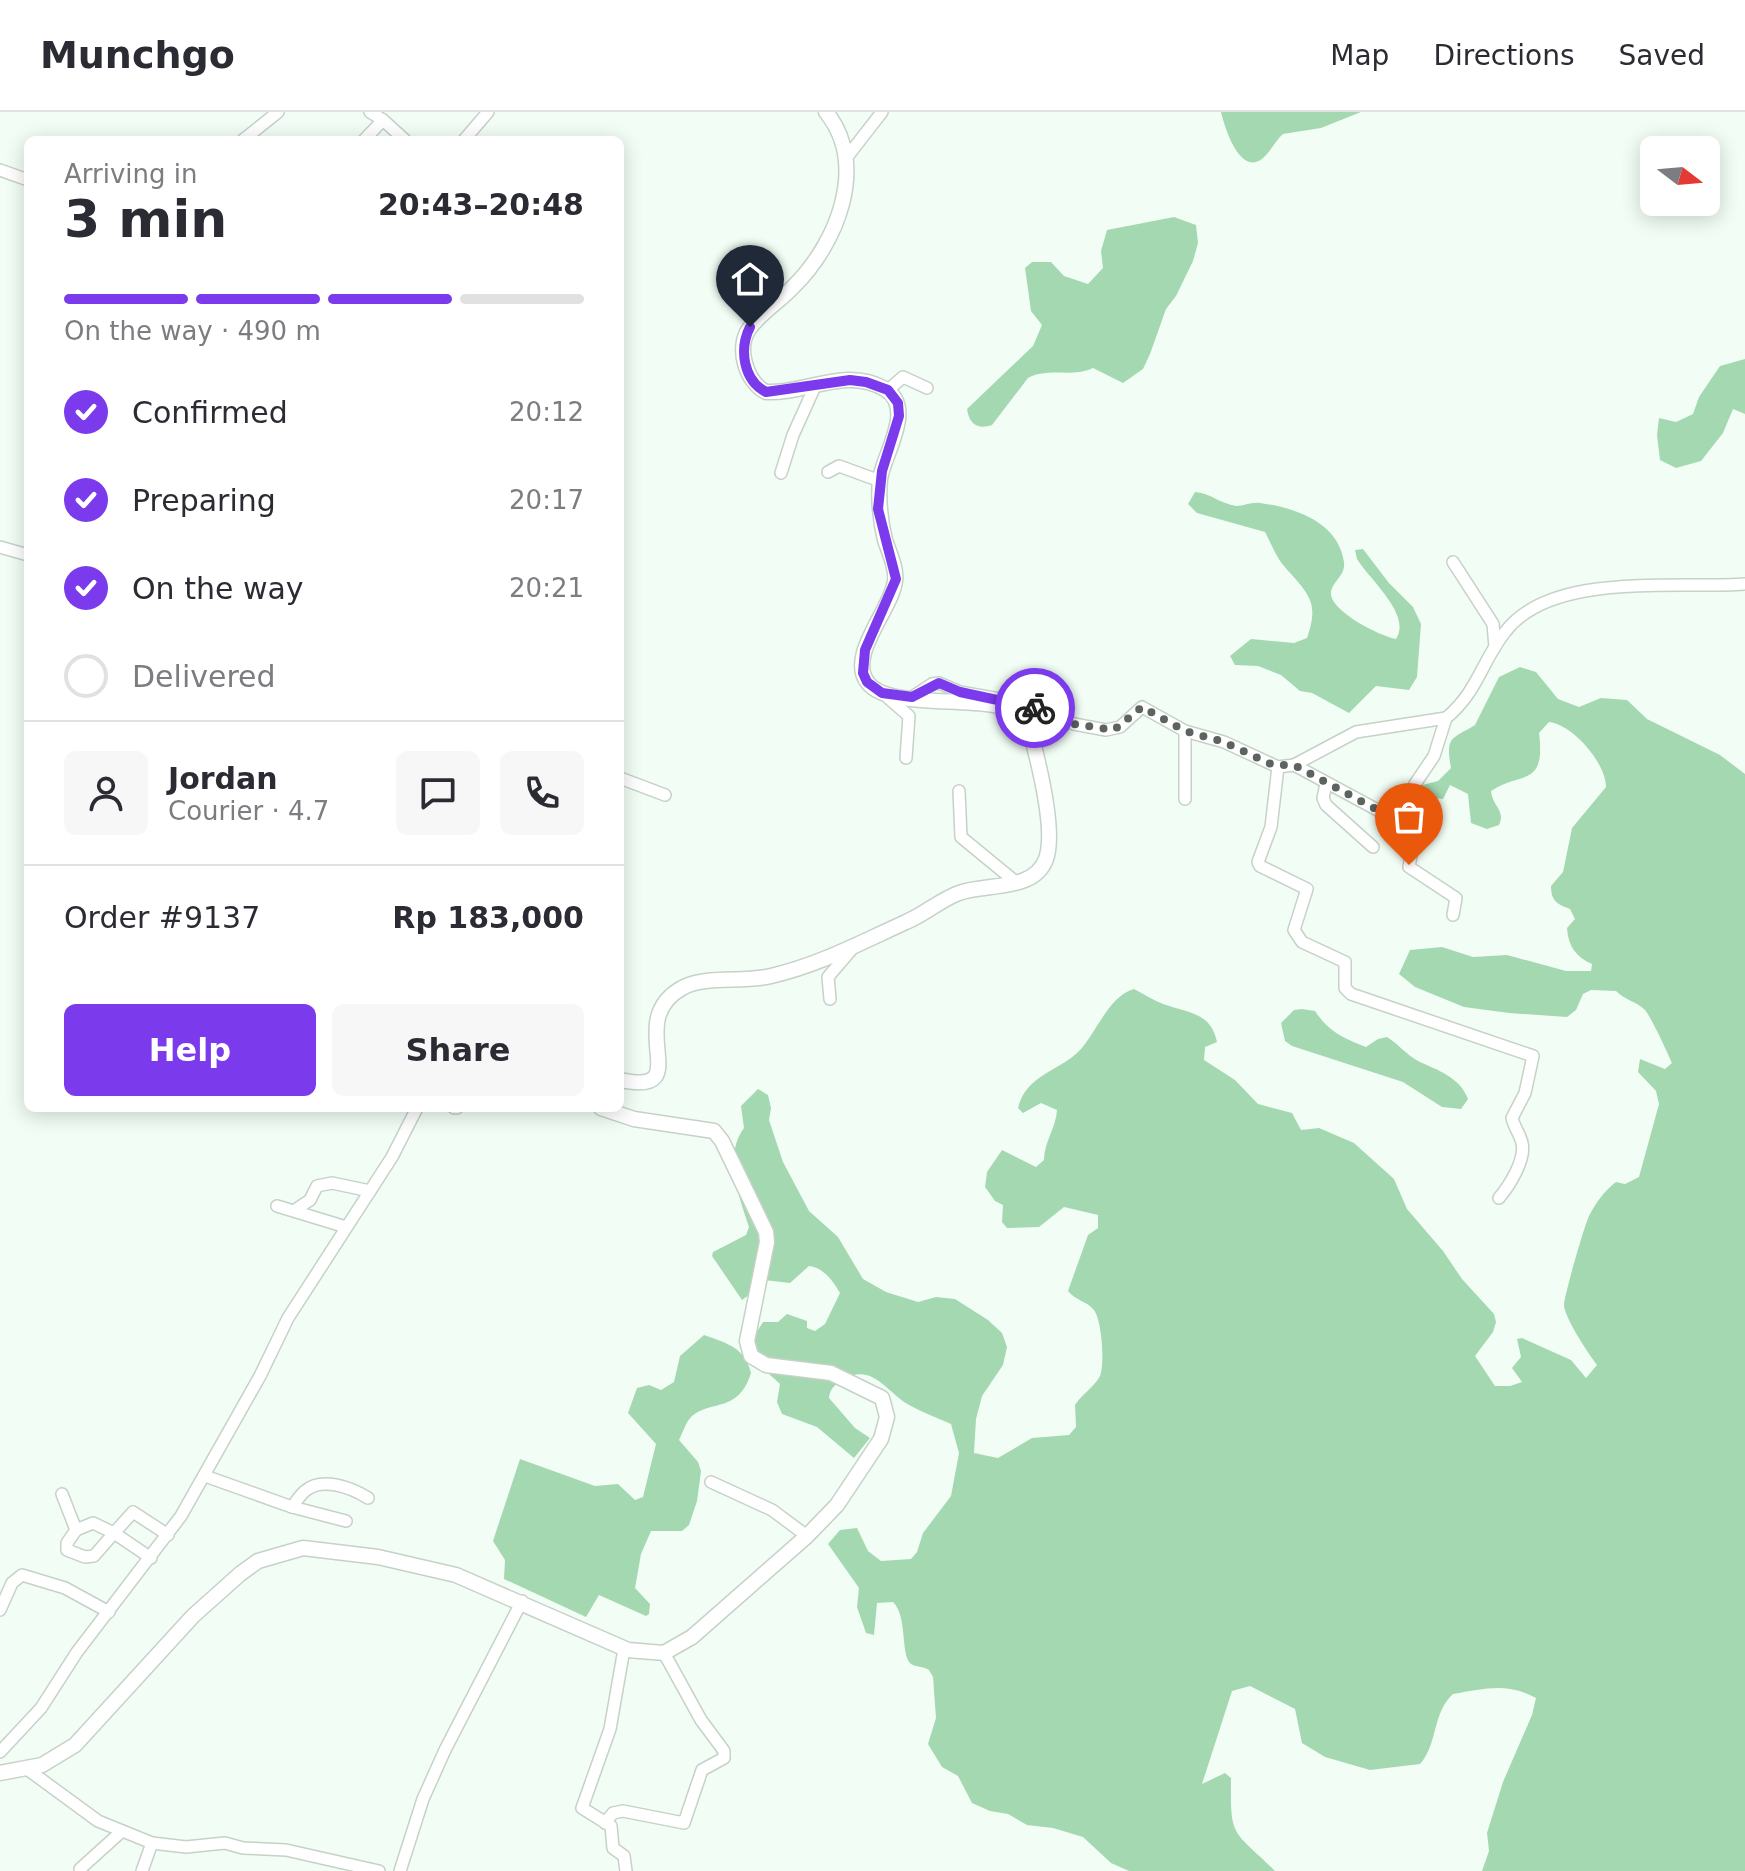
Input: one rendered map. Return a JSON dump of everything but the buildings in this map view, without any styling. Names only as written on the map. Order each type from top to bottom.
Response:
[{"type":"street","points":[[248,136],[278,112]]},
{"type":"street","points":[[370,112],[401,136]]},
{"type":"street","points":[[467,136],[488,112]]},
{"type":"street","points":[[826,112],[844,141],[847,157],[848,175],[840,208],[824,250],[795,285],[750,327],[742,354],[757,387],[766,392],[850,380],[888,390],[898,403],[899,416],[880,481],[878,509],[896,579],[862,661],[867,682],[909,716],[906,758]]},
{"type":"street","points":[[847,157],[882,112]]},
{"type":"street","points":[[368,136],[383,120]]},
{"type":"street","points":[[0,170],[24,179]]},
{"type":"street","points":[[888,390],[903,377],[927,388]]},
{"type":"street","points":[[781,473],[793,435],[816,384]]},
{"type":"street","points":[[828,472],[839,466],[880,481]]},
{"type":"street","points":[[0,547],[24,554]]},
{"type":"street","points":[[1453,562],[1493,624],[1495,648]]},
{"type":"street","points":[[1415,784],[1434,756],[1446,718],[1468,695],[1504,633],[1527,610],[1582,590],[1745,584]]},
{"type":"street","points":[[912,697],[939,683],[960,692],[1016,702],[1074,724],[1106,730],[1120,727],[1139,706],[1185,731],[1224,742],[1278,767],[1294,765],[1356,732],[1446,718]]},
{"type":"street","points":[[624,1081],[637,1084],[652,1081],[657,1076],[661,1063],[654,1036],[656,1019],[668,997],[685,986],[772,976],[830,958],[961,892],[1017,883],[1041,868],[1048,847],[1045,797],[1026,716],[998,704],[882,693]]},
{"type":"street","points":[[1185,731],[1185,799]]},
{"type":"street","points":[[1294,765],[1411,828],[1413,844],[1409,867],[1456,898],[1453,915]]},
{"type":"street","points":[[1278,767],[1271,827],[1258,862],[1260,866],[1307,889],[1294,930],[1296,937],[1345,962],[1345,988],[1351,994],[1533,1056],[1525,1093],[1512,1118],[1522,1142],[1522,1151],[1510,1183],[1499,1198]]},
{"type":"street","points":[[624,780],[665,795]]},
{"type":"street","points":[[1326,784],[1323,801],[1373,847]]},
{"type":"street","points":[[959,791],[961,837],[1017,883]]},
{"type":"street","points":[[830,999],[828,977],[855,945]]},
{"type":"street","points":[[0,1752],[41,1708],[77,1652],[168,1535],[205,1476],[288,1318],[370,1191],[415,1112]]},
{"type":"street","points":[[0,1773],[27,1769],[62,1755],[75,1745],[193,1616],[240,1574],[258,1561],[278,1553],[303,1548],[335,1550],[456,1575],[522,1601],[624,1649],[664,1653],[692,1637],[807,1536],[837,1505],[876,1448],[885,1427],[886,1406],[876,1393],[831,1373],[766,1365],[751,1356],[747,1341],[767,1242],[766,1232],[717,1135],[710,1129],[634,1119],[613,1112]]},
{"type":"street","points":[[295,1210],[310,1200],[317,1186],[332,1183],[370,1191]]},
{"type":"street","points":[[277,1206],[346,1227]]},
{"type":"street","points":[[205,1476],[292,1507],[346,1521]]},
{"type":"street","points":[[711,1482],[772,1510],[807,1536]]},
{"type":"street","points":[[292,1507],[305,1491],[315,1487],[339,1485],[368,1498]]},
{"type":"street","points":[[62,1494],[76,1530]]},
{"type":"street","points":[[151,1558],[114,1533],[93,1523],[76,1530],[67,1543],[67,1550],[85,1557],[94,1556],[114,1533],[133,1512],[168,1535]]},
{"type":"street","points":[[0,1610],[12,1583],[22,1575],[65,1588],[109,1612]]},
{"type":"street","points":[[400,1871],[423,1799],[445,1750],[522,1601]]},
{"type":"street","points":[[624,1649],[610,1729],[582,1808],[613,1829],[612,1844],[624,1856],[626,1871]]},
{"type":"street","points":[[605,1823],[613,1813],[623,1811],[684,1823],[702,1770],[724,1758],[721,1745],[701,1720],[664,1653]]},
{"type":"street","points":[[27,1769],[98,1821],[152,1843],[186,1847],[225,1843],[243,1848],[286,1850],[379,1871]]},
{"type":"street","points":[[80,1869],[122,1831]]},
{"type":"street","points":[[142,1871],[152,1843]]},
{"type":"green space","points":[[1221,112],[1361,112],[1321,128],[1283,134],[1262,159],[1254,162],[1246,161],[1234,147]]},
{"type":"green space","points":[[1174,217],[1196,225],[1198,243],[1193,261],[1166,309],[1143,369],[1123,383],[1093,368],[1036,375],[1028,378],[992,425],[982,427],[972,422],[967,409],[1033,346],[1042,325],[1031,311],[1025,268],[1032,262],[1051,262],[1064,276],[1088,284],[1103,268],[1101,251],[1107,230]]},
{"type":"green space","points":[[1745,359],[1745,414],[1733,409],[1723,433],[1701,461],[1676,468],[1660,460],[1657,435],[1659,418],[1676,422],[1693,414],[1699,397],[1720,366]]},
{"type":"green space","points":[[1195,492],[1236,506],[1260,503],[1287,509],[1301,513],[1324,527],[1340,548],[1344,562],[1343,572],[1331,590],[1334,602],[1359,623],[1396,639],[1399,630],[1394,609],[1357,559],[1355,550],[1363,549],[1389,583],[1413,607],[1421,624],[1417,677],[1409,690],[1376,686],[1349,713],[1312,693],[1300,691],[1281,675],[1258,666],[1235,665],[1230,656],[1251,639],[1294,643],[1307,638],[1312,606],[1305,591],[1278,558],[1265,532],[1197,513],[1188,504]]},
{"type":"green space","points":[[1520,667],[1536,672],[1558,699],[1579,707],[1601,698],[1627,700],[1647,719],[1720,755],[1745,774],[1745,1871],[1482,1871],[1489,1851],[1487,1833],[1536,1698],[1505,1688],[1453,1694],[1442,1710],[1430,1747],[1420,1764],[1370,1770],[1325,1757],[1302,1743],[1295,1709],[1250,1686],[1232,1691],[1202,1784],[1225,1773],[1231,1778],[1233,1824],[1242,1839],[1275,1871],[1129,1871],[1111,1863],[1083,1837],[1053,1828],[1027,1825],[1008,1814],[972,1803],[958,1776],[942,1767],[928,1744],[936,1718],[933,1677],[929,1670],[911,1664],[908,1659],[901,1617],[893,1602],[877,1603],[874,1635],[866,1633],[857,1607],[859,1588],[828,1544],[840,1530],[857,1528],[868,1551],[881,1561],[911,1559],[917,1552],[923,1533],[951,1496],[959,1453],[951,1424],[902,1401],[879,1381],[863,1374],[837,1384],[829,1398],[855,1428],[870,1438],[854,1458],[817,1427],[782,1414],[777,1402],[780,1384],[751,1364],[756,1333],[763,1322],[778,1322],[787,1314],[807,1321],[807,1328],[815,1331],[825,1324],[840,1293],[824,1272],[809,1266],[790,1283],[756,1279],[752,1293],[742,1300],[712,1256],[713,1252],[746,1235],[749,1227],[737,1190],[734,1164],[738,1139],[744,1128],[741,1106],[758,1089],[768,1095],[771,1108],[769,1120],[783,1162],[809,1211],[838,1237],[863,1279],[886,1292],[918,1302],[936,1297],[955,1299],[1002,1333],[1007,1347],[1003,1365],[982,1396],[976,1419],[974,1453],[998,1458],[1032,1438],[1069,1435],[1076,1427],[1075,1405],[1100,1376],[1102,1341],[1096,1314],[1068,1291],[1088,1235],[1098,1228],[1098,1215],[1064,1207],[1039,1227],[1007,1228],[1002,1222],[1003,1205],[995,1201],[985,1187],[987,1172],[1002,1150],[1036,1167],[1044,1160],[1057,1110],[1041,1103],[1023,1113],[1018,1108],[1022,1096],[1036,1080],[1073,1057],[1110,1006],[1134,989],[1204,1019],[1217,1042],[1205,1047],[1204,1060],[1235,1080],[1258,1104],[1292,1113],[1301,1130],[1319,1128],[1354,1143],[1394,1179],[1407,1209],[1494,1314],[1496,1322],[1493,1332],[1475,1356],[1495,1386],[1522,1382],[1512,1368],[1521,1357],[1517,1339],[1522,1338],[1571,1360],[1586,1378],[1597,1365],[1566,1312],[1567,1290],[1583,1232],[1594,1207],[1616,1182],[1625,1184],[1639,1177],[1659,1104],[1656,1091],[1638,1072],[1640,1059],[1665,1069],[1672,1063],[1667,1051],[1644,1009],[1616,991],[1591,990],[1583,994],[1576,1010],[1567,1017],[1509,1013],[1464,1007],[1415,987],[1399,974],[1410,950],[1442,947],[1473,957],[1507,955],[1566,971],[1591,971],[1592,964],[1577,954],[1569,940],[1567,928],[1575,919],[1570,909],[1558,903],[1551,891],[1551,886],[1563,872],[1572,828],[1606,787],[1601,768],[1587,747],[1568,730],[1549,722],[1539,733],[1539,762],[1535,770],[1491,791],[1501,820],[1499,825],[1487,829],[1471,823],[1468,794],[1450,785],[1443,799],[1430,797],[1419,790],[1419,786],[1438,781],[1451,768],[1449,750],[1452,740],[1475,725],[1499,677]]},
{"type":"green space","points":[[1294,1010],[1315,1011],[1337,1034],[1366,1047],[1387,1037],[1414,1059],[1454,1080],[1468,1099],[1461,1109],[1442,1107],[1403,1082],[1292,1046],[1285,1041],[1281,1023]]},
{"type":"green space","points":[[704,1335],[739,1352],[751,1373],[739,1395],[691,1417],[679,1440],[698,1462],[701,1471],[697,1501],[689,1525],[682,1531],[651,1531],[641,1554],[635,1588],[650,1604],[649,1614],[646,1616],[599,1595],[586,1617],[504,1579],[505,1560],[493,1541],[520,1459],[595,1486],[618,1484],[635,1500],[643,1497],[656,1444],[628,1413],[637,1388],[649,1385],[661,1390],[674,1382],[680,1356]]},
{"type":"way so far","points":[[1035,708],[1074,724],[1114,730],[1125,724],[1139,706],[1185,731],[1224,742],[1278,767],[1294,765],[1411,828],[1413,844],[1409,865]]},
{"type":"route","points":[[750,327],[742,354],[757,387],[766,392],[776,393],[830,381],[850,380],[888,390],[898,403],[899,416],[882,471],[878,509],[896,579],[865,650],[862,661],[867,682],[882,693],[912,697],[939,683],[960,692],[1035,708]]}]
